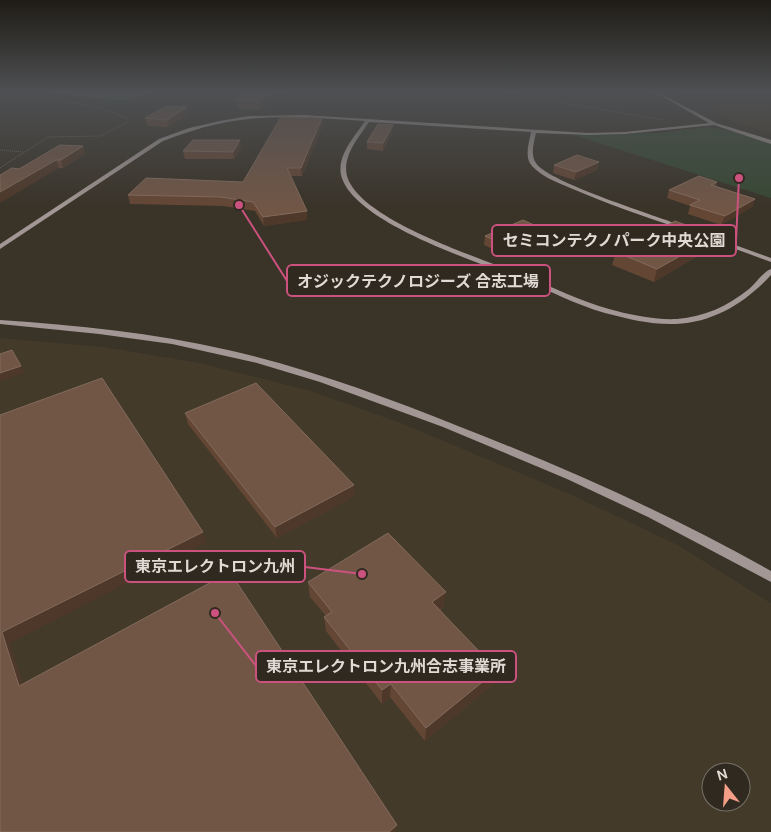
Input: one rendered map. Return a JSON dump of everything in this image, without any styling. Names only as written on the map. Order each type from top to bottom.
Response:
[{"type":"street","points":[[0,247],[154,144],[184,131]]},
{"type":"street","points":[[361,131],[348,150],[342,165],[347,183],[362,201],[386,218],[429,239],[605,311],[649,320],[677,321],[709,316],[728,308],[760,283],[771,271]]},
{"type":"street","points":[[647,131],[616,134],[534,131],[530,152],[534,165],[569,186],[690,230]]},
{"type":"street","points":[[736,131],[771,142]]},
{"type":"street","points":[[699,234],[771,260]]},
{"type":"street","points":[[0,322],[116,333],[196,346],[290,368],[413,412],[566,473],[724,550],[771,577]]},
{"type":"path","points":[[0,168],[48,137],[100,136],[110,131]]},
{"type":"path","points":[[0,150],[24,152]]},
{"type":"shaded area","points":[[0,338],[104,347],[200,363],[311,391],[401,423],[570,494],[678,545],[771,603],[771,832],[0,832]]},
{"type":"green space","points":[[676,131],[731,131],[771,142],[771,198],[574,135]]},
{"type":"building","points":[[273,131],[317,131],[301,168],[287,168],[307,211],[263,217],[253,202],[221,197],[128,195],[146,178],[243,182]]},
{"type":"building","points":[[374,131],[390,131],[383,143],[367,142]]},
{"type":"building","points":[[193,140],[240,140],[233,152],[183,151]]},
{"type":"building","points":[[60,145],[83,146],[61,160],[56,160],[0,192],[0,175],[12,168],[19,169]]},
{"type":"building","points":[[577,155],[599,162],[576,172],[554,165]]},
{"type":"building","points":[[699,176],[717,182],[711,185],[755,199],[725,216],[690,205],[700,200],[669,190]]},
{"type":"building","points":[[523,220],[543,229],[506,245],[485,236]]},
{"type":"building","points":[[675,221],[716,236],[657,269],[616,252]]},
{"type":"building","points":[[12,350],[21,366],[0,373],[0,354]]},
{"type":"building","points":[[102,378],[203,532],[2,632],[19,686],[230,572],[397,825],[389,832],[0,832],[0,415]]},
{"type":"building","points":[[256,383],[354,485],[275,527],[185,413]]},
{"type":"building","points":[[388,533],[446,592],[432,602],[497,670],[426,728],[391,684],[382,690],[324,617],[332,612],[308,582]]},
{"type":"place","name":"セミコンテクノパーク中央公園","points":[[739,178]]},
{"type":"place","name":"オジックテクノロジーズ 合志工場","points":[[239,205]]},
{"type":"place","name":"東京エレクトロン九州","points":[[362,574]]},
{"type":"place","name":"東京エレクトロン九州合志事業所","points":[[215,613]]}]
